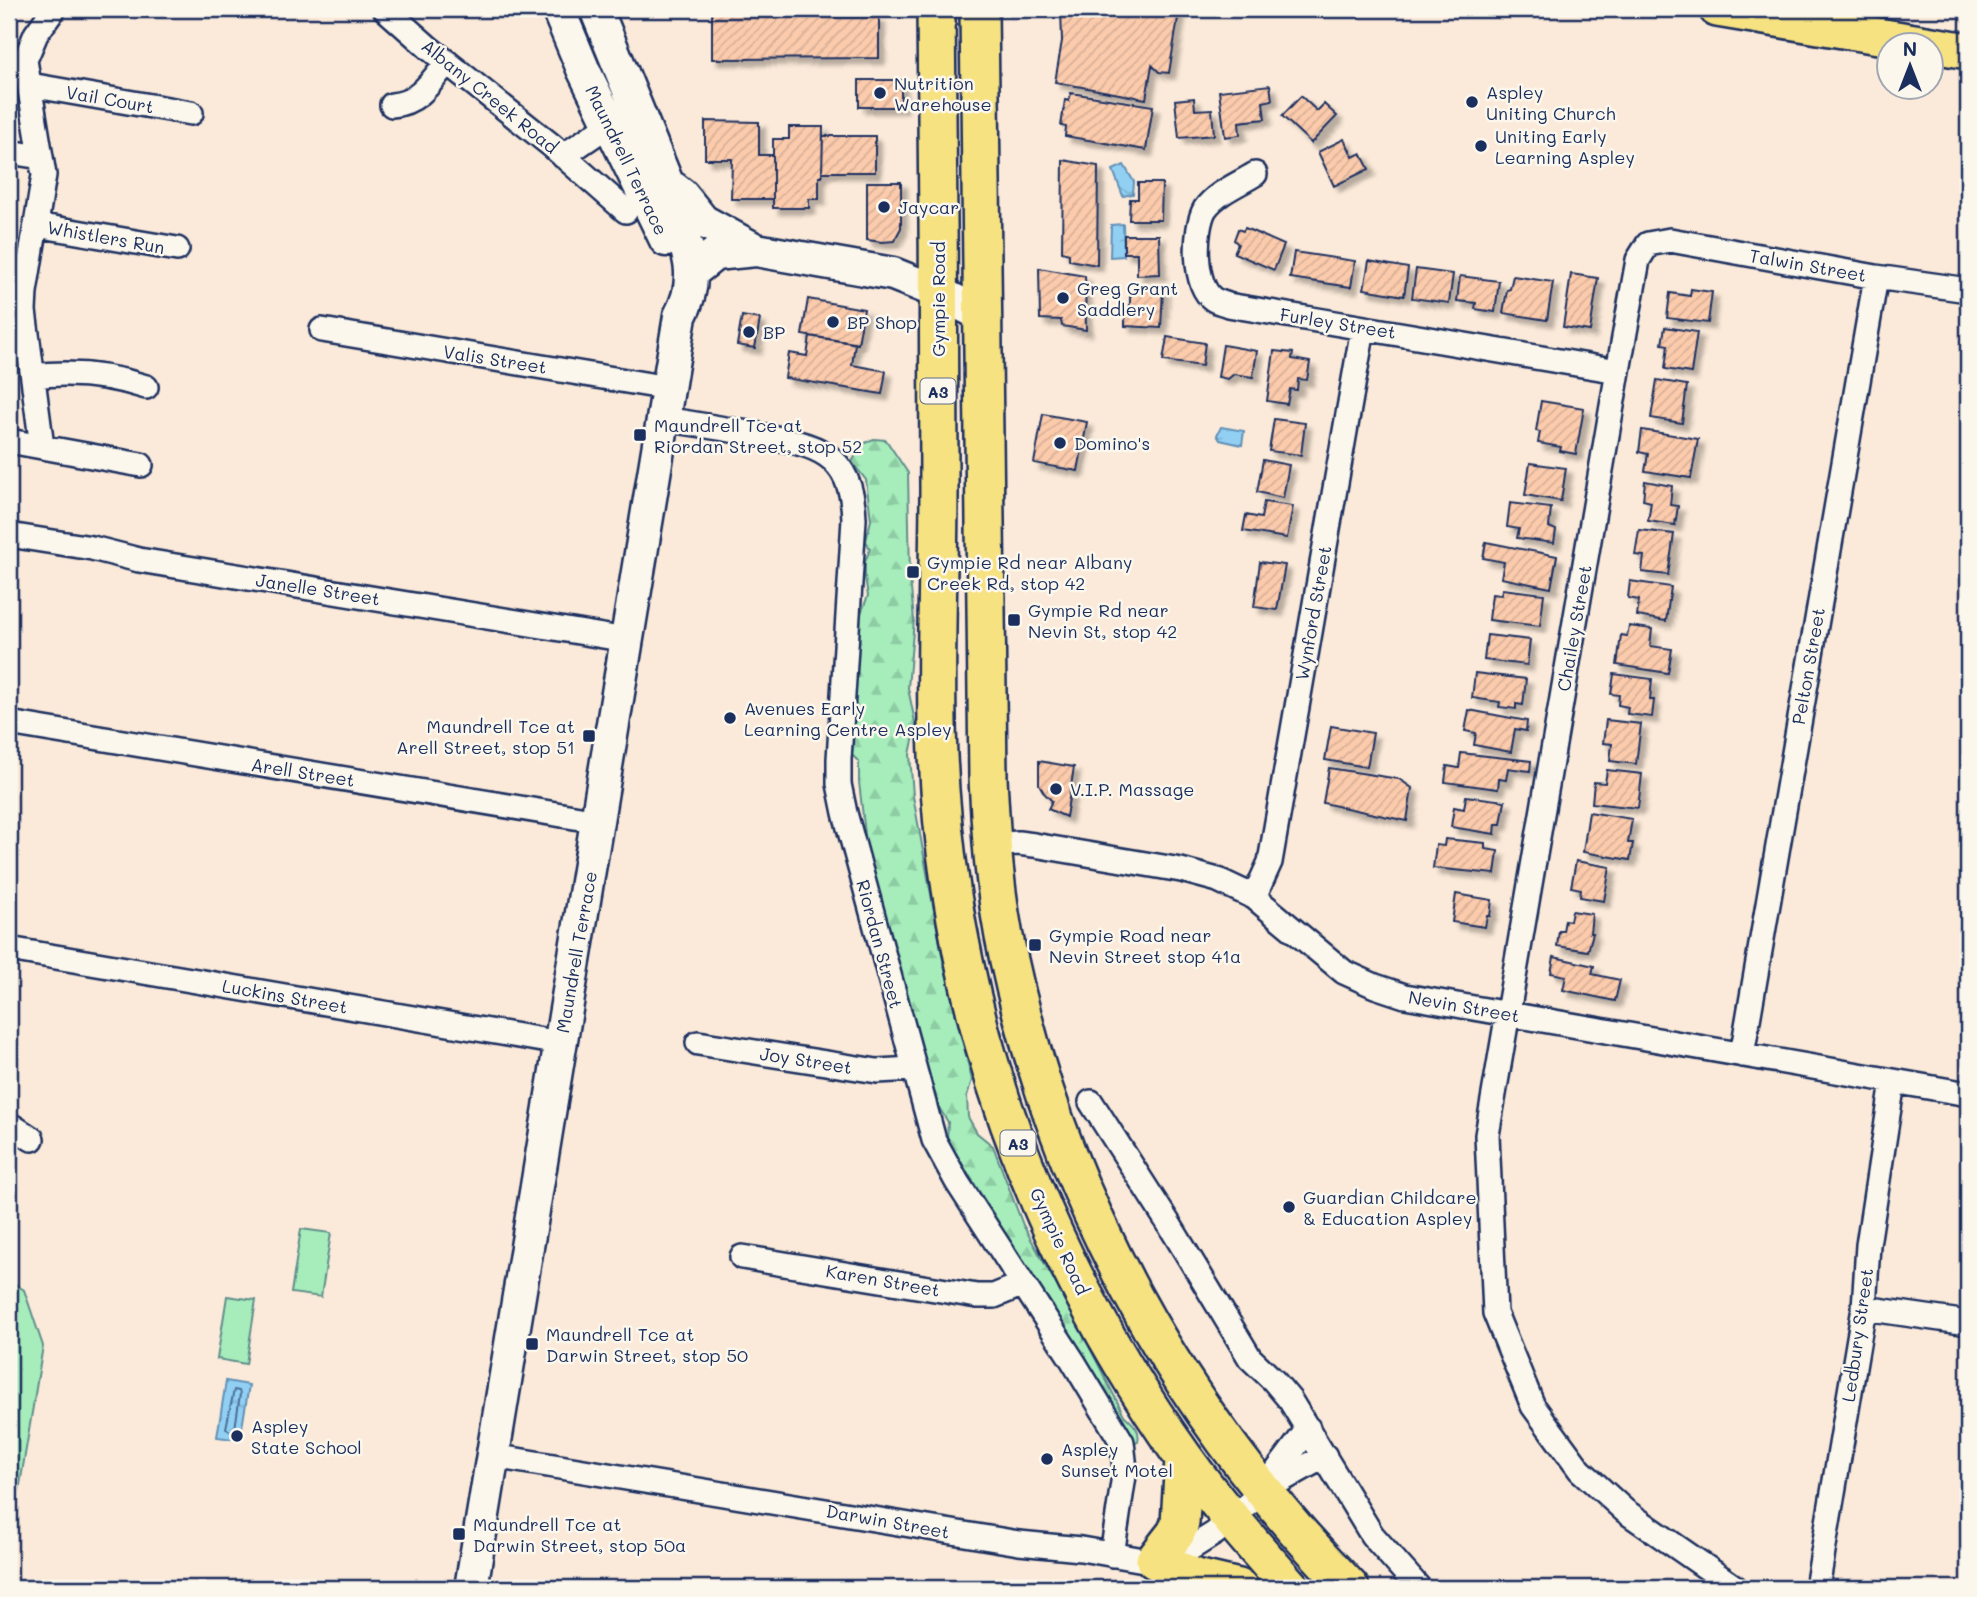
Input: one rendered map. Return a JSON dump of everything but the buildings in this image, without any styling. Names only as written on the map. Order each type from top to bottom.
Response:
[{"type":"highway","name":"Gympie Road","points":[[936,9],[939,490],[937,715],[940,795],[946,855],[968,979],[982,1038],[999,1091],[1036,1189],[1075,1277],[1133,1381],[1184,1458],[1231,1519],[1291,1588]]},
{"type":"highway","name":"A3","points":[[979,9],[986,714],[992,845],[1008,956],[1035,1065],[1072,1168],[1114,1262],[1154,1337],[1210,1422],[1293,1528],[1350,1588]]},
{"type":"highway","points":[[937,715],[986,714]]},
{"type":"highway","points":[[1184,1458],[1180,1523],[1176,1533],[1155,1560],[1196,1578],[1239,1588]]},
{"type":"main road","name":"Maundrell Terrace","points":[[558,9],[577,58],[667,242],[673,264],[674,297],[680,316]]},
{"type":"main road","name":"Maundrell Terrace","points":[[471,1588],[668,387],[680,316],[689,299],[691,274],[688,249],[670,201],[667,183],[596,9]]},
{"type":"main road","points":[[1717,9],[1968,51]]},
{"type":"main road","points":[[667,183],[682,195],[703,220],[757,250]]},
{"type":"main road","points":[[691,274],[715,254],[757,250],[893,274],[938,292],[982,315]]},
{"type":"street","points":[[42,447],[24,311],[17,291],[36,225],[44,175],[25,60],[36,34],[54,9]]},
{"type":"street","name":"Albany Creek Road","points":[[385,9],[626,211]]},
{"type":"street","points":[[392,105],[405,104],[415,99],[447,62]]},
{"type":"street","name":"Vail Court","points":[[30,85],[191,113]]},
{"type":"street","name":"Albany Creek Road","points":[[563,156],[610,124]]},
{"type":"street","points":[[9,152],[41,157]]},
{"type":"street","name":"Furley Street","points":[[1255,174],[1217,197],[1205,210],[1200,227],[1197,265],[1201,283],[1212,298],[1228,305],[1618,371]]},
{"type":"street","name":"Whistlers Run","points":[[36,225],[177,249]]},
{"type":"street","name":"Talwin Street","points":[[1648,244],[1670,240],[1876,277],[1968,290]]},
{"type":"street","name":"Chailey Street","points":[[1648,244],[1639,260],[1618,371],[1487,1135],[1495,1313],[1533,1406],[1580,1470],[1625,1511],[1736,1588]]},
{"type":"street","name":"Pelton Street","points":[[1742,1055],[1876,277]]},
{"type":"street","name":"Wynford Street","points":[[1254,897],[1270,862],[1363,328]]},
{"type":"street","name":"Valis Street","points":[[322,330],[668,387]]},
{"type":"street","points":[[33,376],[57,373],[115,377],[146,387]]},
{"type":"street","name":"Riordan Street","points":[[663,419],[800,442],[823,452],[849,481],[855,519],[840,716],[839,784],[930,1129],[946,1163],[1080,1371],[1122,1442],[1125,1469],[1112,1555]]},
{"type":"street","points":[[9,441],[141,465]]},
{"type":"street","name":"Janelle Street","points":[[9,535],[92,548],[139,560],[627,640]]},
{"type":"street","name":"Arell Street","points":[[9,723],[598,821]]},
{"type":"street","name":"Nevin Street","points":[[992,845],[1032,845],[1181,870],[1218,880],[1254,897],[1344,972],[1405,996],[1968,1094]]},
{"type":"street","name":"Luckins Street","points":[[9,949],[560,1043]]},
{"type":"street","name":"Joy Street","points":[[698,1043],[877,1071],[914,1069]]},
{"type":"street","name":"Ledbury Street","points":[[1817,1588],[1864,1308],[1868,1245],[1893,1082]]},
{"type":"street","points":[[1091,1102],[1250,1358],[1274,1381],[1308,1428],[1349,1501],[1372,1535],[1419,1588]]},
{"type":"street","points":[[9,1124],[32,1139]]},
{"type":"street","name":"Karen Street","points":[[742,1257],[976,1296],[994,1296],[1023,1284]]},
{"type":"street","points":[[1864,1308],[1968,1323]]},
{"type":"street","points":[[1264,1490],[1308,1428]]},
{"type":"street","name":"Darwin Street","points":[[493,1455],[1019,1543],[1155,1560],[1191,1550],[1264,1490]]},
{"type":"street","points":[[1264,1490],[1325,1456]]},
{"type":"green space","points":[[874,439],[886,440],[908,473],[910,578],[914,620],[908,688],[916,727],[910,754],[913,796],[943,960],[972,1080],[967,1096],[968,1117],[977,1133],[993,1146],[1023,1225],[1068,1305],[1124,1415],[1137,1430],[1139,1437],[1134,1443],[947,1139],[948,1122],[938,1106],[867,851],[859,762],[852,755],[859,618],[868,596],[865,562],[870,549],[866,541],[871,520],[866,480],[852,462],[863,445]]},
{"type":"green space","points":[[301,1229],[331,1233],[321,1297],[291,1293]]},
{"type":"green space","points":[[9,1280],[24,1290],[43,1346],[19,1491],[9,1499]]},
{"type":"green space","points":[[227,1296],[256,1300],[246,1364],[217,1359]]},
{"type":"water","points":[[1124,165],[1134,182],[1133,194],[1123,196],[1113,170]]},
{"type":"water","points":[[1123,224],[1124,256],[1110,257],[1111,225]]},
{"type":"water","points":[[1221,427],[1244,431],[1242,445],[1220,440],[1217,435]]},
{"type":"water","points":[[226,1381],[249,1385],[240,1440],[217,1437]]},
{"type":"place","name":"Nutrition Warehouse","points":[[880,93]]},
{"type":"place","name":"Aspley Uniting Church","points":[[1472,102]]},
{"type":"place","name":"Uniting Early Learning Aspley","points":[[1481,146]]},
{"type":"place","name":"Jaycar","points":[[884,207]]},
{"type":"place","name":"Greg Grant Saddlery","points":[[1063,298]]},
{"type":"place","name":"BP Shop","points":[[833,322]]},
{"type":"place","name":"BP","points":[[749,332]]},
{"type":"place","name":"Maundrell Tce at Riordan Street, stop 52","points":[[640,435]]},
{"type":"place","name":"Domino's","points":[[1060,443]]},
{"type":"place","name":"Gympie Rd near Albany Creek Rd, stop 42","points":[[913,572]]},
{"type":"place","name":"Gympie Rd near Nevin St, stop 42","points":[[1014,620]]},
{"type":"place","name":"Avenues Early Learning Centre Aspley","points":[[730,718]]},
{"type":"place","name":"Maundrell Tce at Arell Street, stop 51","points":[[589,736]]},
{"type":"place","name":"V.I.P. Massage","points":[[1056,789]]},
{"type":"place","name":"Gympie Road near Nevin Street stop 41a","points":[[1035,945]]},
{"type":"place","name":"Guardian Childcare & Education Aspley","points":[[1289,1207]]},
{"type":"place","name":"Maundrell Tce at Darwin Street, stop 50","points":[[532,1344]]},
{"type":"place","name":"Aspley State School","points":[[237,1436]]},
{"type":"place","name":"Aspley Sunset Motel","points":[[1047,1459]]},
{"type":"place","name":"Maundrell Tce at Darwin Street, stop 50a","points":[[459,1534]]}]
